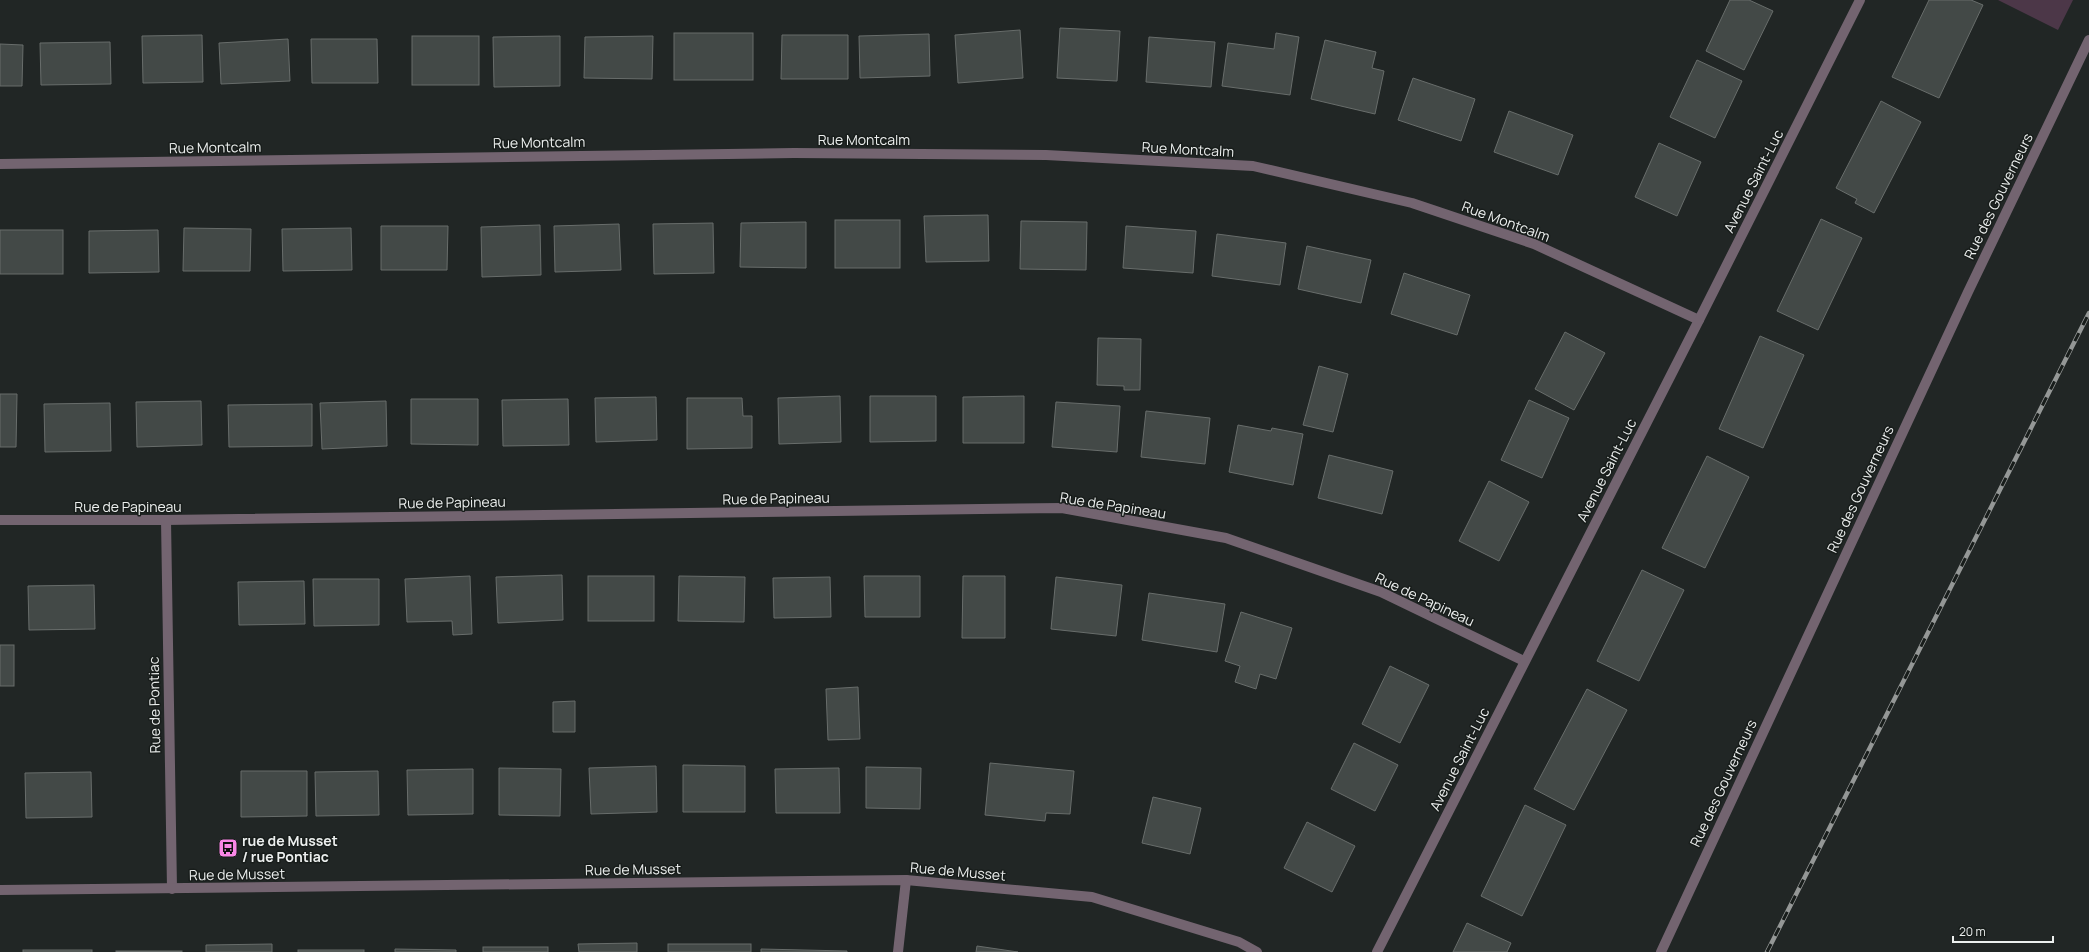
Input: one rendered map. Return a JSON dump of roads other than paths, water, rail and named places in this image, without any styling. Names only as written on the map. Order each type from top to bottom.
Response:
[{"type":"street","name":"Avenue Saint-Luc","points":[[1377,952],[1699,320],[1860,0]]},
{"type":"street","name":"Rue des Gouverneurs","points":[[1661,952],[1968,292],[2089,40]]},
{"type":"street","name":"Rue Montcalm","points":[[0,164],[794,153],[1046,155],[1253,166],[1412,203],[1534,244],[1699,320]]},
{"type":"street","name":"Rue de Papineau","points":[[0,520],[166,520],[1062,508],[1226,538],[1381,592],[1524,661]]},
{"type":"street","name":"Rue de Pontiac","points":[[166,520],[172,889]]},
{"type":"street","name":"Rue de Musset","points":[[0,890],[906,880],[1092,897],[1239,942],[1257,952]]},
{"type":"street","points":[[898,952],[906,880]]},
{"type":"railway","points":[[1767,952],[2089,313]]},
{"type":"place","name":"rue de Musset / rue Pontiac","points":[[228,848]]}]
